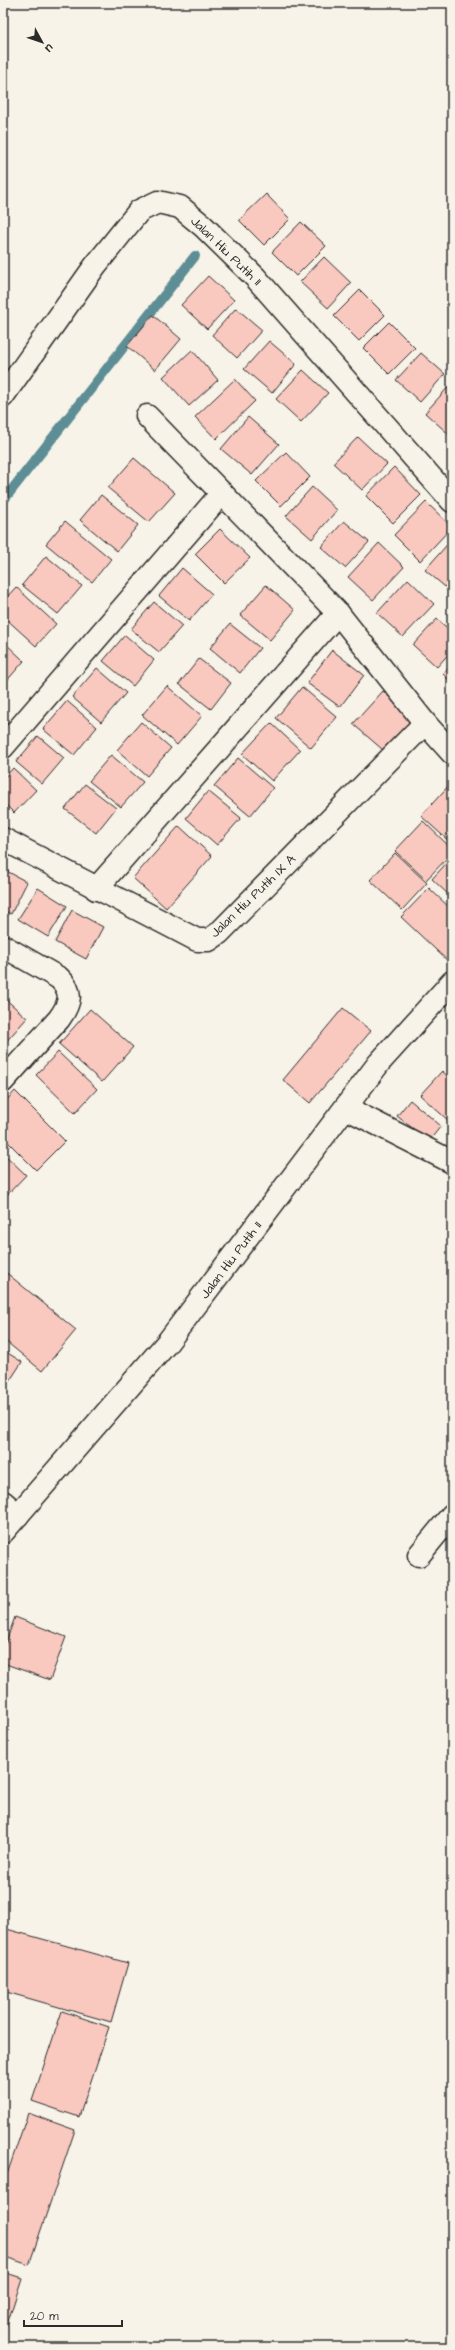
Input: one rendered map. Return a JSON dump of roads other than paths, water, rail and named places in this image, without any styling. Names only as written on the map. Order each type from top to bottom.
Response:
[{"type":"street","name":"Jalan Hiu Putih 11","points":[[3,396],[95,266],[139,210],[158,202],[180,207],[203,226],[255,277],[452,501]]},
{"type":"street","points":[[147,416],[338,613],[424,723],[452,753]]},
{"type":"street","points":[[3,747],[222,493]]},
{"type":"street","points":[[96,889],[338,613]]},
{"type":"street","name":"Jalan Hiu Putih IX A","points":[[3,839],[96,889],[197,940],[210,940],[219,933],[424,723]]},
{"type":"street","points":[[3,946],[59,978],[66,985],[70,997],[67,1008],[59,1019],[3,1081]]},
{"type":"street","name":"Jalan Hiu Putih 11","points":[[3,1532],[11,1508],[167,1343],[380,1063],[452,982]]},
{"type":"street","points":[[346,1108],[452,1162]]},
{"type":"street","points":[[419,1555],[452,1515]]},
{"type":"waterway","points":[[3,501],[195,256]]}]
